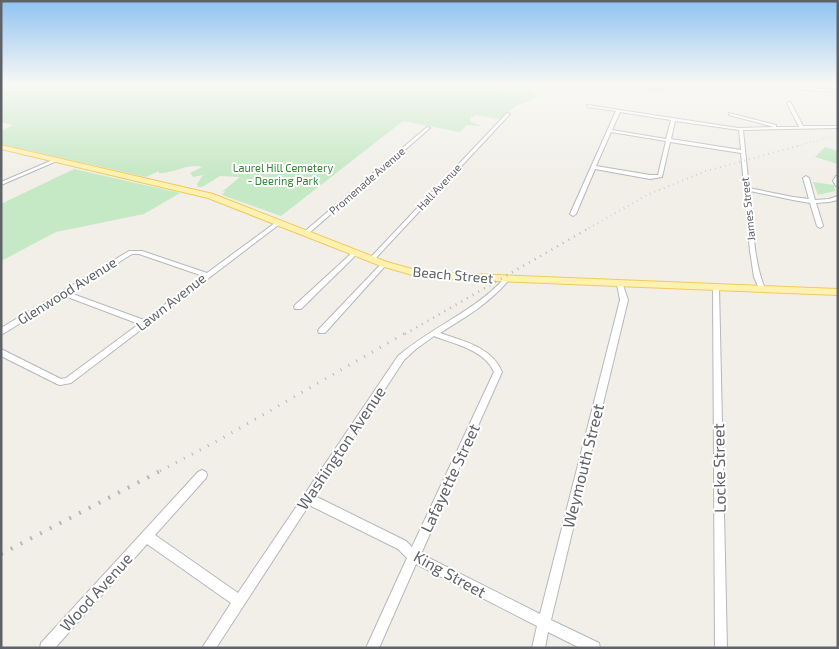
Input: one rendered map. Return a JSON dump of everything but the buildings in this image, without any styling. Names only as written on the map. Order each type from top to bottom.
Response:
[{"type":"main road","name":"Beach Street","points":[[1,147],[201,193],[384,264],[429,276],[838,292]]},
{"type":"street","name":"Hall Avenue","points":[[372,259],[508,114]]},
{"type":"street","points":[[573,214],[617,114]]},
{"type":"street","points":[[638,114],[741,129],[838,127]]},
{"type":"street","points":[[731,114],[781,128]]},
{"type":"street","points":[[795,114],[802,128]]},
{"type":"street","points":[[595,167],[658,177],[662,173],[673,120]]},
{"type":"street","name":"Promenade Avenue","points":[[306,233],[428,128]]},
{"type":"street","name":"James Street","points":[[741,129],[756,277],[762,289]]},
{"type":"street","points":[[610,131],[742,152]]},
{"type":"street","points":[[1,184],[57,160]]},
{"type":"street","points":[[806,178],[820,226]]},
{"type":"street","points":[[838,178],[836,181],[838,185]]},
{"type":"street","points":[[747,189],[813,200],[829,201],[838,198]]},
{"type":"street","name":"Lawn Avenue","points":[[1,352],[65,382],[279,222]]},
{"type":"street","name":"Glenwood Avenue","points":[[1,332],[133,251],[206,275]]},
{"type":"street","points":[[298,307],[354,253]]},
{"type":"street","points":[[322,331],[384,264]]},
{"type":"street","name":"Washington Avenue","points":[[208,648],[398,362],[415,345],[489,298],[506,280]]},
{"type":"street","name":"Weymouth Street","points":[[538,648],[624,300],[620,284]]},
{"type":"street","name":"Locke Street","points":[[716,287],[721,648]]},
{"type":"street","points":[[64,292],[144,323]]},
{"type":"street","name":"Lafayette Street","points":[[372,648],[498,375],[498,369],[494,363],[478,351],[433,333]]},
{"type":"street","name":"Wood Avenue","points":[[46,648],[202,475]]},
{"type":"street","name":"King Street","points":[[307,498],[402,545],[414,556],[594,648]]},
{"type":"street","points":[[146,536],[239,601]]},
{"type":"green space","name":"Laurel Hill Cemetery - Deering Park","points":[[1,114],[505,114],[499,119],[476,115],[470,118],[471,122],[482,126],[467,125],[460,132],[403,121],[281,216],[222,195],[226,191],[222,192],[240,177],[220,176],[202,187],[198,187],[197,184],[203,175],[193,177],[190,173],[202,167],[191,166],[165,173],[159,173],[159,171],[146,177],[1,144],[1,131],[13,125],[1,122]]},
{"type":"green space","points":[[825,147],[838,151],[838,164],[815,157]]},
{"type":"green space","points":[[74,169],[180,193],[144,214],[56,232],[1,261],[1,204]]},
{"type":"green space","points":[[813,182],[834,185],[835,191],[818,195]]},
{"type":"railway","points":[[793,147],[838,135]]},
{"type":"railway","points":[[589,228],[649,194],[706,171],[798,146]]},
{"type":"railway","points":[[405,334],[591,227]]},
{"type":"railway","points":[[160,471],[219,440],[407,332]]},
{"type":"railway","points":[[1,554],[162,470]]}]
